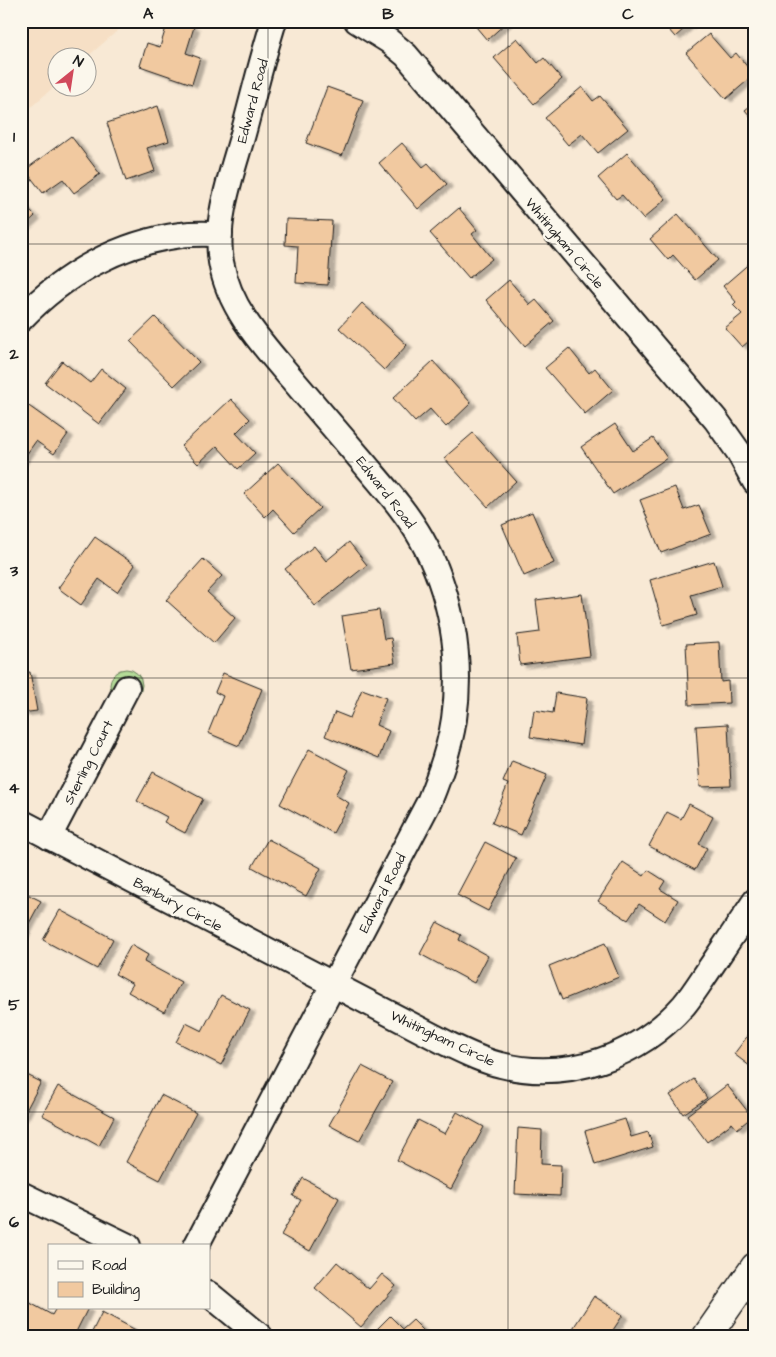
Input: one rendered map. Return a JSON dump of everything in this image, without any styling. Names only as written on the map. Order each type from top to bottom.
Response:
[{"type":"street","name":"Edward Road","points":[[197,1244],[429,802],[448,752],[454,719],[457,678],[450,614],[440,579],[420,537],[395,500],[266,348],[236,307],[225,279],[221,260],[220,234],[226,196],[274,21]]},
{"type":"street","name":"Whitingham Circle","points":[[356,21],[389,41],[412,63],[716,420],[738,451],[755,482]]},
{"type":"street","points":[[21,320],[69,277],[96,261],[126,248],[144,242],[182,235],[220,234]]},
{"type":"street","name":"Sterling Court","points":[[50,837],[127,688]]},
{"type":"street","name":"Banbury Circle","points":[[21,822],[334,985]]},
{"type":"street","name":"Whitingham Circle","points":[[334,985],[481,1059],[502,1066],[524,1069],[549,1070],[577,1067],[618,1054],[645,1039],[664,1025],[684,1005],[755,901]]},
{"type":"street","points":[[21,1194],[124,1244]]},
{"type":"street","points":[[712,1334],[755,1267]]},
{"type":"street","points":[[210,1295],[260,1336]]},
{"type":"shaded area","points":[[21,21],[129,21],[98,48],[48,48],[48,92],[21,116]]},
{"type":"green space","points":[[126,669],[132,670],[137,674],[141,679],[141,691],[137,696],[132,700],[126,701],[120,700],[115,696],[111,691],[110,685],[111,679],[115,674],[120,670]]},
{"type":"building","points":[[168,21],[176,21],[194,27],[186,53],[200,58],[192,84],[140,66],[147,43],[160,47]]},
{"type":"building","points":[[471,21],[508,21],[487,40]]},
{"type":"building","points":[[661,21],[693,21],[675,37]]},
{"type":"building","points":[[709,34],[730,58],[736,53],[754,75],[726,99],[686,53]]},
{"type":"building","points":[[517,38],[538,63],[544,58],[562,79],[534,104],[494,58]]},
{"type":"building","points":[[327,87],[363,100],[342,156],[306,143]]},
{"type":"building","points":[[582,87],[593,101],[600,96],[628,129],[598,153],[582,134],[568,145],[545,118]]},
{"type":"building","points":[[755,102],[755,122],[745,110]]},
{"type":"building","points":[[158,106],[169,141],[147,148],[155,171],[126,181],[107,123]]},
{"type":"building","points":[[71,136],[100,174],[74,193],[63,179],[43,193],[25,170]]},
{"type":"building","points":[[402,143],[423,167],[428,163],[447,184],[418,209],[379,163]]},
{"type":"building","points":[[627,153],[666,199],[643,219],[622,195],[616,199],[598,178]]},
{"type":"building","points":[[21,202],[35,216],[21,229]]},
{"type":"building","points":[[459,208],[477,230],[472,234],[492,259],[469,278],[430,233]]},
{"type":"building","points":[[678,214],[718,260],[695,280],[673,255],[668,260],[650,239]]},
{"type":"building","points":[[286,219],[332,221],[328,285],[296,283],[298,246],[285,245]]},
{"type":"building","points":[[752,261],[755,264],[755,336],[742,347],[725,328],[742,314],[733,305],[736,302],[723,286]]},
{"type":"building","points":[[509,280],[530,305],[536,300],[554,321],[525,346],[486,300]]},
{"type":"building","points":[[362,303],[407,345],[384,370],[339,328]]},
{"type":"building","points":[[155,317],[199,362],[174,386],[130,341]]},
{"type":"building","points":[[569,348],[589,373],[595,368],[613,390],[585,414],[545,368]]},
{"type":"building","points":[[62,361],[90,383],[101,369],[126,389],[99,424],[45,383]]},
{"type":"building","points":[[433,361],[471,403],[446,427],[430,409],[415,422],[393,398]]},
{"type":"building","points":[[231,399],[250,419],[236,433],[255,453],[238,469],[217,446],[198,464],[181,446]]},
{"type":"building","points":[[26,404],[68,434],[54,454],[36,441],[21,462],[21,411]]},
{"type":"building","points":[[615,424],[633,451],[653,438],[667,458],[613,494],[581,447]]},
{"type":"building","points":[[473,433],[516,481],[488,507],[444,458]]},
{"type":"building","points":[[278,463],[320,508],[294,532],[273,509],[265,517],[244,494]]},
{"type":"building","points":[[675,487],[684,510],[699,505],[711,534],[661,553],[640,500]]},
{"type":"building","points":[[532,512],[554,563],[524,576],[502,525]]},
{"type":"building","points":[[95,537],[135,565],[117,592],[99,579],[81,605],[58,588]]},
{"type":"building","points":[[349,542],[367,565],[315,606],[285,569],[314,546],[326,561]]},
{"type":"building","points":[[203,559],[222,576],[207,592],[235,618],[214,643],[166,600]]},
{"type":"building","points":[[714,561],[722,586],[691,595],[697,615],[663,625],[650,580]]},
{"type":"building","points":[[582,594],[590,656],[520,665],[517,635],[540,632],[536,600]]},
{"type":"building","points":[[379,610],[384,639],[391,638],[395,663],[351,669],[342,616]]},
{"type":"building","points":[[719,642],[721,682],[728,681],[729,703],[689,705],[686,644]]},
{"type":"building","points":[[30,672],[37,711],[21,713],[21,673]]},
{"type":"building","points":[[223,673],[262,689],[239,746],[208,733],[223,696],[215,692]]},
{"type":"building","points":[[362,689],[386,698],[376,725],[389,731],[379,758],[325,736],[335,712],[350,718]]},
{"type":"building","points":[[556,693],[587,698],[581,745],[530,737],[534,710],[553,713]]},
{"type":"building","points":[[728,724],[731,786],[700,787],[696,726]]},
{"type":"building","points":[[309,749],[349,770],[335,795],[349,803],[333,833],[280,804]]},
{"type":"building","points":[[512,761],[547,775],[521,835],[492,823],[508,784],[503,782]]},
{"type":"building","points":[[153,772],[203,799],[185,833],[164,822],[167,817],[137,801]]},
{"type":"building","points":[[689,804],[713,817],[699,844],[707,848],[695,870],[649,846],[667,812],[681,819]]},
{"type":"building","points":[[268,839],[321,868],[306,896],[252,867]]},
{"type":"building","points":[[485,842],[516,858],[488,911],[457,895]]},
{"type":"building","points":[[623,862],[644,876],[648,870],[665,881],[660,889],[678,900],[665,921],[639,904],[628,920],[598,901]]},
{"type":"building","points":[[21,891],[41,901],[21,938]]},
{"type":"building","points":[[60,910],[113,939],[97,969],[43,940]]},
{"type":"building","points":[[437,922],[461,935],[459,940],[488,956],[474,983],[420,954]]},
{"type":"building","points":[[605,943],[619,977],[562,1000],[549,966]]},
{"type":"building","points":[[131,945],[148,955],[144,962],[181,982],[164,1012],[128,992],[133,984],[115,974]]},
{"type":"building","points":[[221,995],[250,1010],[221,1065],[176,1042],[186,1023],[202,1031]]},
{"type":"building","points":[[755,1026],[755,1070],[734,1054]]},
{"type":"building","points":[[362,1066],[392,1082],[359,1141],[329,1125]]},
{"type":"building","points":[[21,1072],[41,1082],[22,1118],[21,1117]]},
{"type":"building","points":[[694,1079],[707,1098],[683,1114],[670,1095]]},
{"type":"building","points":[[727,1085],[752,1117],[737,1129],[732,1123],[707,1142],[687,1115]]},
{"type":"building","points":[[58,1086],[114,1117],[99,1146],[42,1115]]},
{"type":"building","points":[[161,1095],[196,1113],[160,1180],[126,1162]]},
{"type":"building","points":[[457,1112],[484,1127],[451,1189],[397,1160],[418,1120],[445,1134]]},
{"type":"building","points":[[625,1119],[631,1137],[648,1132],[653,1147],[595,1165],[585,1131]]},
{"type":"building","points":[[518,1128],[542,1130],[541,1164],[561,1165],[560,1196],[515,1194]]},
{"type":"building","points":[[303,1178],[339,1198],[310,1251],[281,1235],[301,1200],[293,1196]]},
{"type":"building","points":[[337,1262],[369,1289],[382,1274],[396,1286],[361,1327],[315,1288]]},
{"type":"building","points":[[594,1296],[623,1315],[609,1336],[568,1336]]},
{"type":"building","points":[[21,1298],[52,1315],[55,1310],[87,1310],[74,1336],[21,1336]]},
{"type":"building","points":[[102,1312],[147,1336],[90,1336]]},
{"type":"building","points":[[390,1316],[403,1329],[413,1320],[429,1336],[377,1336],[374,1332]]}]
